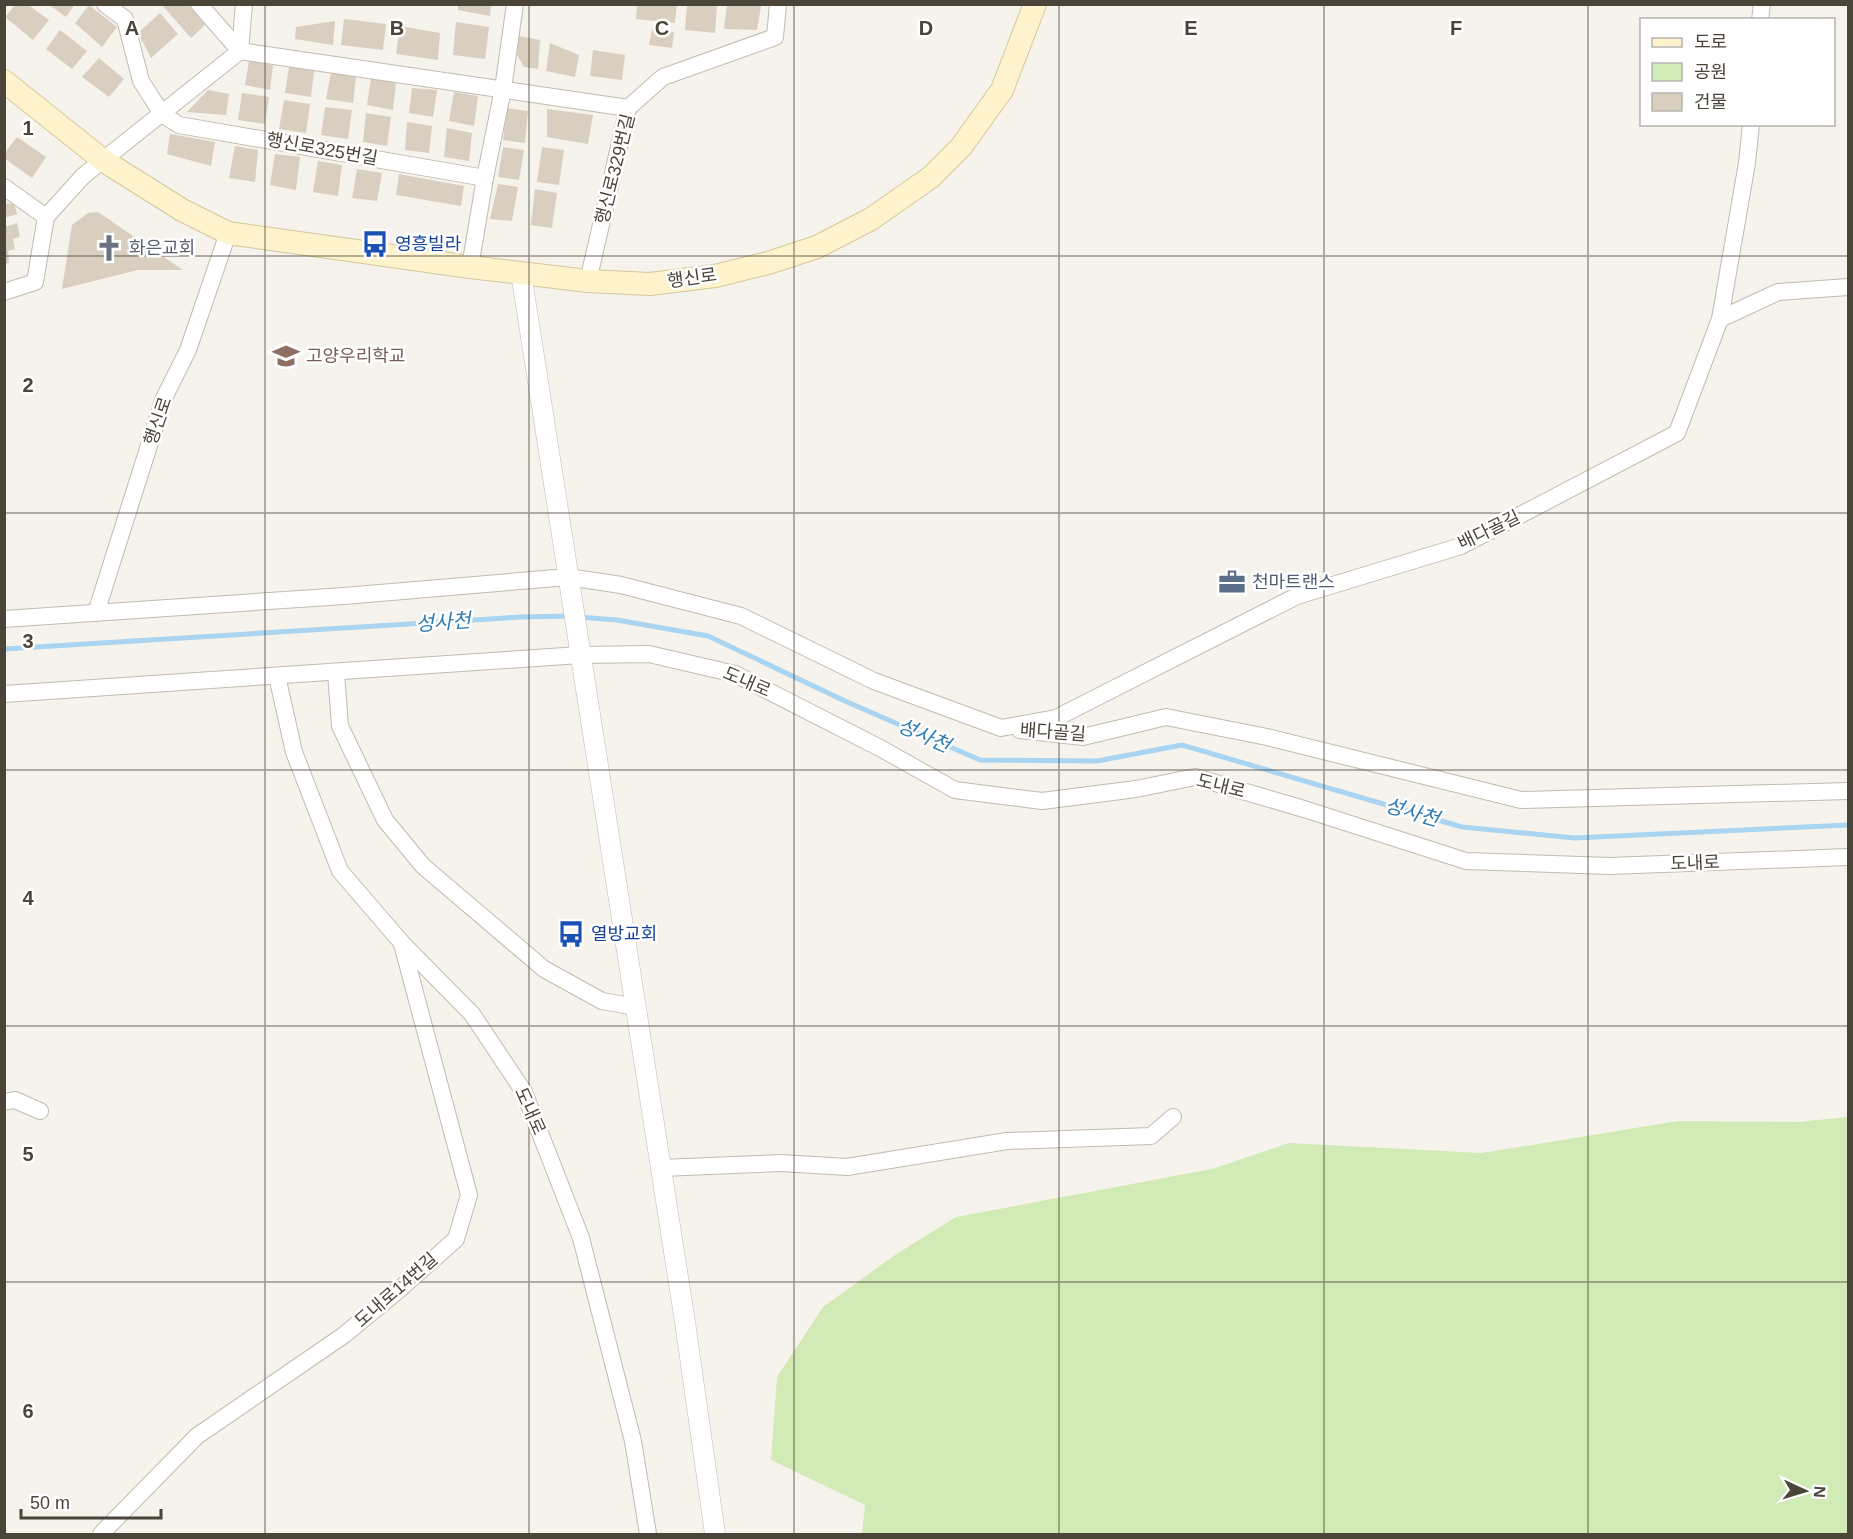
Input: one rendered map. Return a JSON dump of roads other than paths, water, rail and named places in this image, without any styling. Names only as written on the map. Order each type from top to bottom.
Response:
[{"type":"main road","name":"행신로","points":[[4,81],[104,161],[182,210],[228,232],[471,267],[588,281],[650,284],[715,276],[768,263],[817,247],[871,219],[931,177],[961,147],[1002,90],[1035,4]]},
{"type":"street","points":[[105,4],[125,19],[141,81],[162,114]]},
{"type":"street","points":[[199,4],[240,51],[628,108]]},
{"type":"street","points":[[4,292],[35,282],[46,217],[83,177],[240,51],[244,4]]},
{"type":"street","points":[[471,267],[485,178],[503,89],[515,4]]},
{"type":"street","name":"행신로329번길","points":[[588,281],[628,108],[663,77],[775,37],[778,4]]},
{"type":"street","name":"행신로325번길","points":[[162,114],[179,125],[485,178]]},
{"type":"street","name":"배다골길","points":[[1001,728],[1056,718],[1297,596],[1461,546],[1677,433],[1720,319],[1747,163],[1751,126]]},
{"type":"street","points":[[4,187],[46,217]]},
{"type":"street","name":"행신로","points":[[96,614],[164,398],[188,350],[228,232]]},
{"type":"street","points":[[521,273],[685,1322],[715,1534]]},
{"type":"street","points":[[1720,319],[1778,292],[1848,287]]},
{"type":"street","name":"배다골길","points":[[4,619],[569,583],[621,585],[741,616],[874,681],[1001,728],[1083,737],[1166,717],[1267,737],[1521,800],[1848,790]]},
{"type":"street","name":"도내로","points":[[4,694],[336,672],[579,649],[649,654],[735,674],[880,748],[955,790],[1042,801],[1136,789],[1195,777],[1466,861],[1610,866],[1848,856]]},
{"type":"street","points":[[336,672],[340,726],[384,820],[423,866],[544,969],[602,1001],[636,1007]]},
{"type":"street","name":"도내로","points":[[277,676],[294,752],[340,871],[402,943],[472,1014],[524,1092],[581,1238],[633,1441],[648,1534]]},
{"type":"street","name":"도내로14번길","points":[[101,1534],[197,1436],[344,1335],[456,1239],[469,1195],[402,943]]},
{"type":"street","points":[[4,1102],[15,1100],[40,1111]]},
{"type":"street","points":[[661,1168],[781,1163],[847,1167],[1007,1141],[1151,1136],[1173,1117]]},
{"type":"waterway","name":"성사천","points":[[4,649],[521,617],[569,616]]},
{"type":"waterway","name":"성사천","points":[[578,617],[617,620],[708,636],[845,701],[980,760],[1097,761],[1182,745],[1462,827],[1575,838],[1848,825]]},
{"type":"place","name":"영흥빌라","points":[[375,244]]},
{"type":"place","name":"화은교회","points":[[109,248]]},
{"type":"place","name":"고양우리학교","points":[[286,356]]},
{"type":"place","name":"천마트랜스","points":[[1232,582]]},
{"type":"place","name":"열방교회","points":[[571,934]]}]
